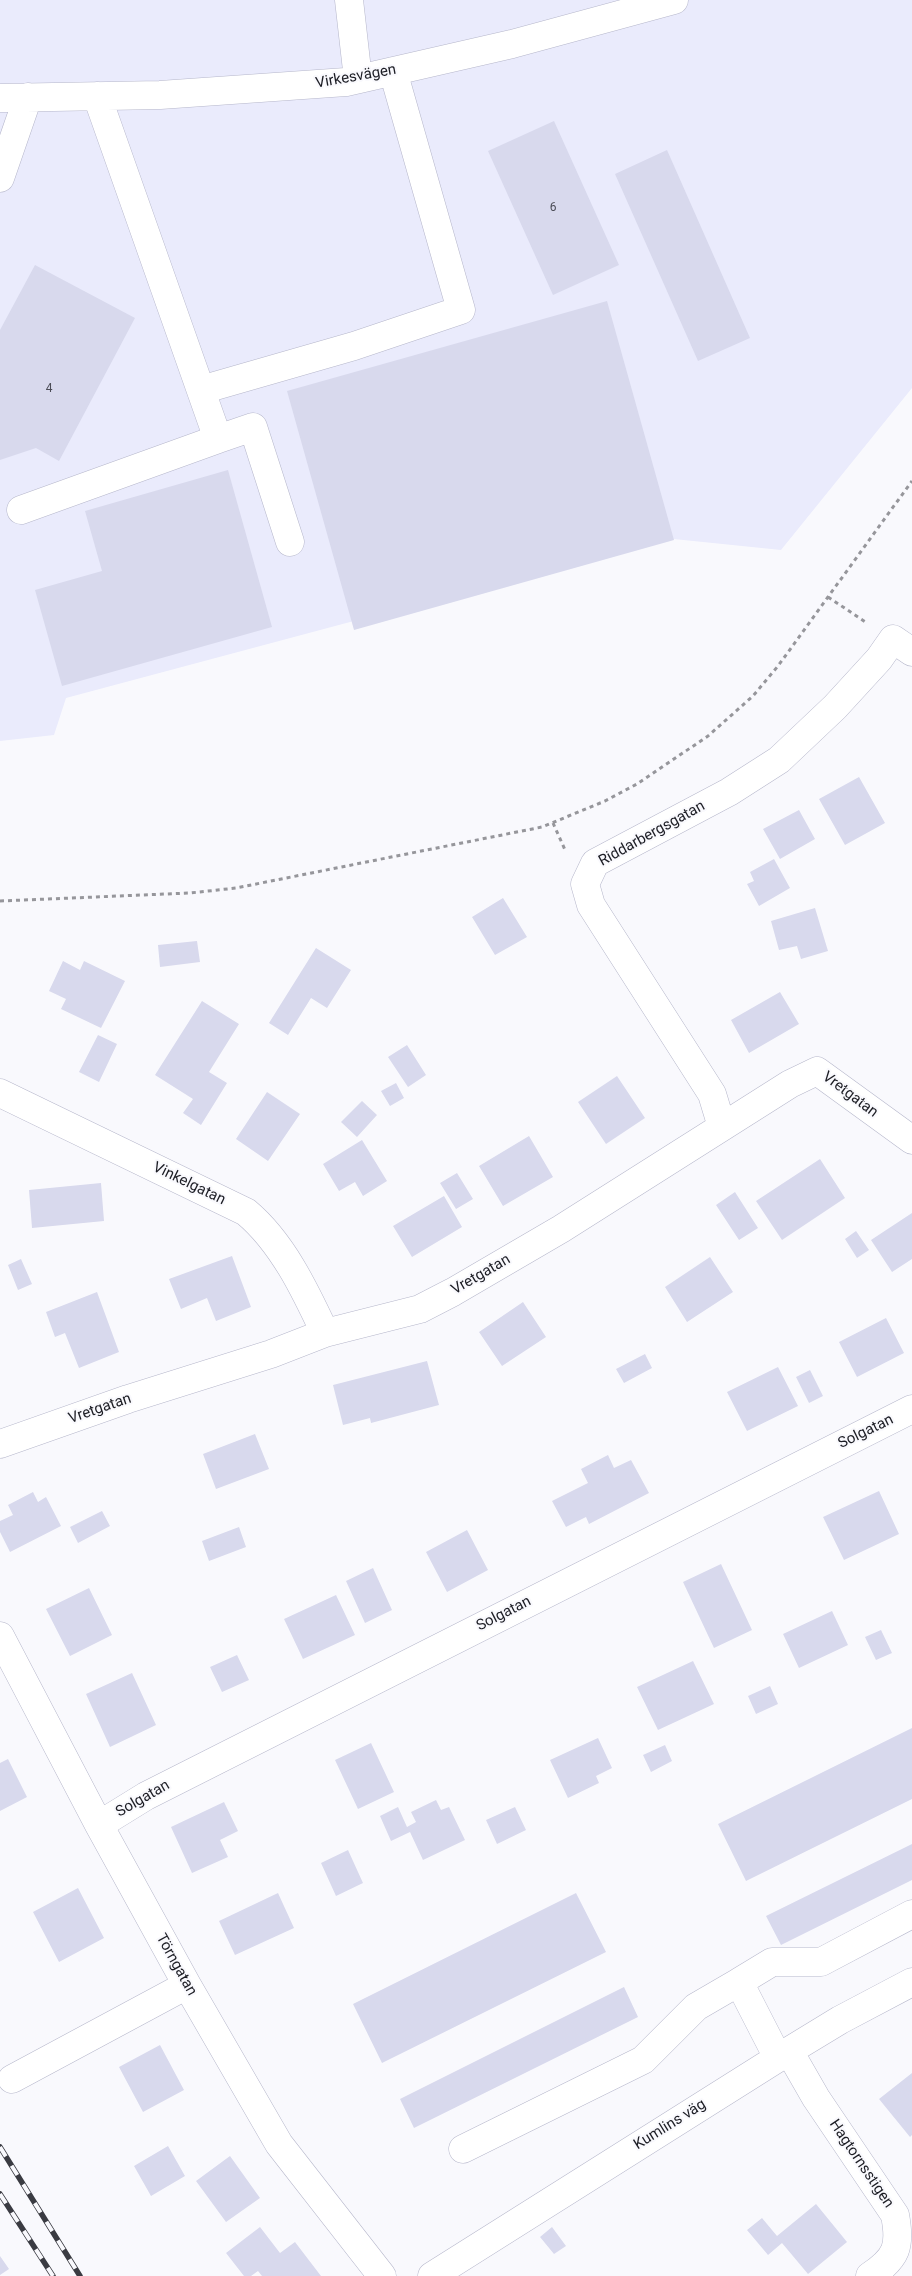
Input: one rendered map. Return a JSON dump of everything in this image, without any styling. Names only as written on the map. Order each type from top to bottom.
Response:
[{"type":"street","points":[[349,0],[358,78]]},
{"type":"street","name":"Virkesvägen","points":[[0,98],[160,95],[254,90],[346,82],[512,44],[674,0]]},
{"type":"street","points":[[201,390],[354,346],[461,310],[393,71]]},
{"type":"street","points":[[97,96],[218,439]]},
{"type":"street","points":[[0,178],[28,97]]},
{"type":"street","points":[[21,510],[253,426],[290,542]]},
{"type":"street","name":"Riddarbergsgatan","points":[[722,1126],[712,1094],[590,905],[585,884],[595,863],[729,792],[779,760],[835,707],[878,659],[902,646]]},
{"type":"street","name":"Vretgatan","points":[[0,1444],[128,1399],[271,1354],[325,1333],[420,1309],[561,1229],[790,1084],[817,1071],[912,1140]]},
{"type":"street","name":"Vinkelgatan","points":[[0,1093],[246,1212],[263,1226],[278,1248],[307,1293],[325,1333]]},
{"type":"street","name":"Solgatan","points":[[99,1825],[146,1796],[912,1409]]},
{"type":"street","name":"Törngatan","points":[[0,1636],[99,1825],[187,1985],[279,2144],[382,2276]]},
{"type":"street","points":[[463,2149],[643,2060],[696,2007],[772,1962],[821,1962],[912,1914]]},
{"type":"street","name":"Hagtornsstigen","points":[[739,1982],[784,2055],[816,2098],[895,2215],[899,2236],[893,2255],[870,2276]]},
{"type":"street","name":"Kumlins väg","points":[[432,2276],[469,2251],[840,2020],[912,1982]]},
{"type":"street","points":[[12,2079],[187,1985]]},
{"type":"path","points":[[0,901],[190,893],[236,888],[497,837],[548,825],[605,801],[637,784],[685,754],[753,696],[912,481]]},
{"type":"path","points":[[828,597],[902,646]]},
{"type":"shaded area","points":[[0,0],[912,0],[912,388],[781,550],[664,538],[66,698],[54,735],[0,741]]},
{"type":"building","points":[[554,121],[619,265],[553,295],[488,151]]},
{"type":"building","points":[[667,150],[750,338],[698,361],[615,174]]},
{"type":"building","points":[[35,265],[135,318],[59,461],[36,448],[0,460],[0,330]]},
{"type":"building","points":[[607,301],[674,540],[354,630],[287,391]]},
{"type":"building","points":[[228,470],[272,627],[62,686],[35,590],[102,571],[85,511]]},
{"type":"building","points":[[859,777],[885,823],[845,845],[819,799]]},
{"type":"building","points":[[799,810],[815,839],[780,859],[763,829]]},
{"type":"building","points":[[774,859],[790,888],[759,906],[747,884],[754,881],[750,872]]},
{"type":"building","points":[[503,898],[527,937],[495,955],[472,917]]},
{"type":"building","points":[[815,908],[828,951],[801,959],[797,946],[779,950],[771,921]]},
{"type":"building","points":[[197,941],[200,962],[160,967],[158,945]]},
{"type":"building","points":[[316,948],[351,970],[327,1008],[311,998],[288,1035],[269,1023]]},
{"type":"building","points":[[63,961],[80,970],[84,961],[125,981],[101,1028],[61,1009],[66,999],[49,991]]},
{"type":"building","points":[[780,992],[799,1024],[749,1053],[731,1020]]},
{"type":"building","points":[[202,1001],[239,1024],[209,1072],[227,1083],[201,1125],[183,1113],[193,1099],[155,1075]]},
{"type":"building","points":[[98,1035],[117,1044],[99,1082],[79,1072]]},
{"type":"building","points":[[407,1045],[426,1075],[408,1087],[388,1057]]},
{"type":"building","points":[[617,1076],[645,1118],[606,1144],[578,1102]]},
{"type":"building","points":[[396,1083],[404,1098],[390,1106],[381,1091]]},
{"type":"building","points":[[267,1092],[300,1114],[268,1161],[236,1139]]},
{"type":"building","points":[[362,1101],[377,1115],[357,1137],[341,1122]]},
{"type":"building","points":[[529,1136],[553,1177],[503,1206],[479,1166]]},
{"type":"building","points":[[362,1140],[387,1181],[363,1196],[355,1182],[339,1191],[323,1164]]},
{"type":"building","points":[[820,1159],[845,1198],[782,1240],[756,1201]]},
{"type":"building","points":[[457,1173],[473,1199],[456,1209],[440,1183]]},
{"type":"building","points":[[101,1183],[104,1221],[32,1228],[29,1190]]},
{"type":"building","points":[[735,1192],[758,1228],[739,1240],[716,1205]]},
{"type":"building","points":[[444,1196],[462,1227],[412,1257],[393,1226]]},
{"type":"building","points":[[912,1213],[912,1259],[892,1272],[871,1240]]},
{"type":"building","points":[[856,1231],[869,1250],[857,1258],[845,1239]]},
{"type":"building","points":[[232,1256],[251,1307],[216,1321],[207,1298],[181,1309],[169,1279]]},
{"type":"building","points":[[710,1257],[733,1292],[687,1322],[665,1287]]},
{"type":"building","points":[[21,1259],[32,1284],[18,1290],[8,1265]]},
{"type":"building","points":[[97,1292],[119,1352],[79,1368],[65,1333],[55,1337],[46,1312]]},
{"type":"building","points":[[523,1302],[546,1337],[502,1366],[479,1332]]},
{"type":"building","points":[[886,1318],[904,1353],[857,1377],[839,1342]]},
{"type":"building","points":[[645,1354],[652,1368],[624,1383],[616,1369]]},
{"type":"building","points":[[427,1361],[439,1405],[371,1423],[370,1418],[343,1425],[333,1385]]},
{"type":"building","points":[[778,1367],[798,1406],[747,1431],[727,1392]]},
{"type":"building","points":[[810,1370],[823,1396],[809,1403],[796,1377]]},
{"type":"building","points":[[255,1434],[269,1469],[216,1489],[203,1454]]},
{"type":"building","points":[[608,1455],[614,1468],[631,1460],[649,1493],[589,1524],[586,1517],[566,1527],[552,1501],[588,1483],[581,1469]]},
{"type":"building","points":[[879,1491],[899,1534],[844,1560],[823,1517]]},
{"type":"building","points":[[33,1492],[38,1502],[46,1497],[61,1526],[10,1552],[0,1532],[0,1521],[13,1515],[8,1505]]},
{"type":"building","points":[[102,1511],[110,1526],[78,1543],[70,1527]]},
{"type":"building","points":[[239,1527],[246,1547],[209,1561],[202,1541]]},
{"type":"building","points":[[467,1530],[488,1570],[447,1592],[426,1552]]},
{"type":"building","points":[[721,1564],[752,1630],[714,1648],[683,1582]]},
{"type":"building","points":[[373,1568],[392,1610],[365,1623],[346,1581]]},
{"type":"building","points":[[89,1588],[112,1635],[70,1656],[46,1609]]},
{"type":"building","points":[[336,1595],[355,1635],[303,1659],[284,1619]]},
{"type":"building","points":[[832,1611],[848,1645],[799,1668],[783,1634]]},
{"type":"building","points":[[881,1630],[892,1653],[876,1660],[865,1637]]},
{"type":"building","points":[[237,1655],[249,1680],[222,1692],[210,1667]]},
{"type":"building","points":[[693,1661],[714,1704],[658,1730],[637,1687]]},
{"type":"building","points":[[132,1673],[156,1725],[110,1747],[86,1694]]},
{"type":"building","points":[[770,1686],[778,1704],[756,1714],[748,1696]]},
{"type":"building","points":[[912,1728],[912,1799],[746,1881],[718,1824]]},
{"type":"building","points":[[598,1738],[612,1768],[596,1776],[599,1783],[568,1798],[550,1760]]},
{"type":"building","points":[[371,1743],[394,1792],[358,1809],[335,1760]]},
{"type":"building","points":[[665,1745],[672,1761],[651,1772],[643,1755]]},
{"type":"building","points":[[8,1759],[27,1797],[0,1811],[0,1763]]},
{"type":"building","points":[[436,1800],[441,1810],[449,1807],[465,1840],[423,1860],[410,1832],[391,1841],[380,1816],[398,1807],[407,1827],[416,1822],[411,1812]]},
{"type":"building","points":[[224,1802],[238,1831],[220,1840],[228,1857],[192,1873],[171,1827]]},
{"type":"building","points":[[515,1807],[526,1830],[497,1844],[486,1820]]},
{"type":"building","points":[[912,1844],[912,1880],[781,1945],[766,1916]]},
{"type":"building","points":[[348,1850],[363,1883],[336,1896],[321,1863]]},
{"type":"building","points":[[78,1888],[104,1938],[59,1962],[33,1912]]},
{"type":"building","points":[[278,1893],[294,1928],[235,1955],[219,1921]]},
{"type":"building","points":[[576,1893],[606,1952],[382,2063],[353,2004]]},
{"type":"building","points":[[624,1987],[638,2017],[414,2128],[400,2099]]},
{"type":"building","points":[[160,2045],[184,2090],[143,2112],[119,2067]]},
{"type":"building","points":[[912,2073],[912,2135],[910,2137],[879,2099]]},
{"type":"building","points":[[168,2146],[185,2176],[151,2196],[134,2166]]},
{"type":"building","points":[[230,2156],[260,2198],[226,2222],[196,2181]]},
{"type":"building","points":[[816,2204],[847,2242],[808,2274],[782,2243],[768,2255],[747,2230],[762,2218],[777,2236]]},
{"type":"building","points":[[260,2227],[280,2253],[295,2242],[321,2276],[262,2276],[258,2271],[251,2276],[244,2276],[226,2253]]},
{"type":"building","points":[[552,2227],[566,2246],[554,2254],[540,2237]]},
{"type":"building","points":[[0,2256],[9,2269],[0,2275]]},
{"type":"railway","points":[[0,2147],[80,2276]]},
{"type":"railway","points":[[0,2194],[53,2276]]}]
